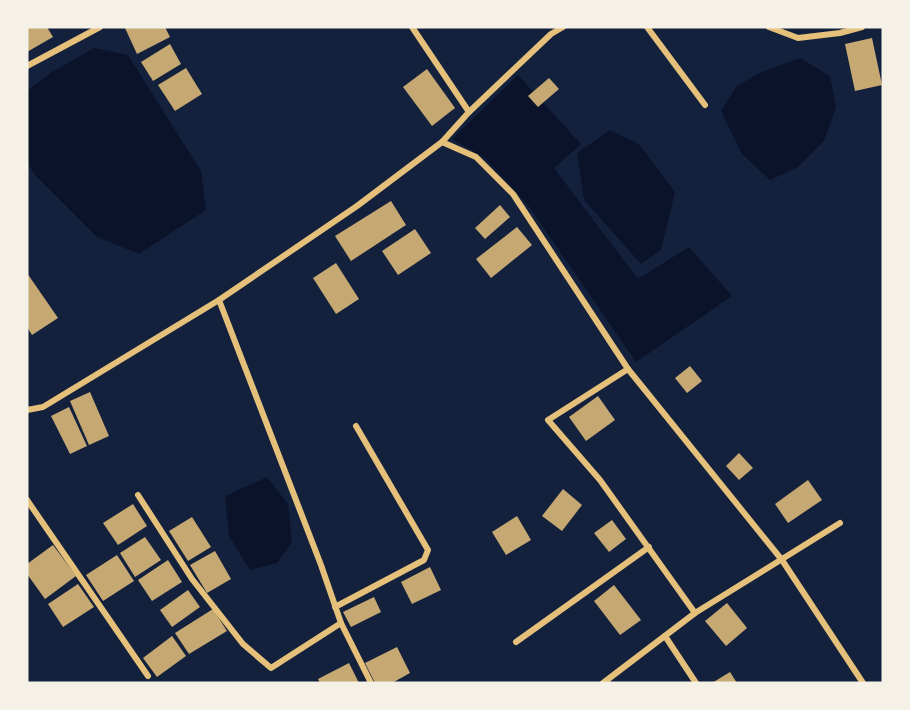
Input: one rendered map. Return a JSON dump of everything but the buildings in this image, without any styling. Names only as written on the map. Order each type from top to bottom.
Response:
[{"type":"street","points":[[27,66],[100,27]]},
{"type":"street","points":[[412,27],[470,112]]},
{"type":"street","points":[[27,410],[43,407],[219,300],[357,206],[442,142],[551,34],[563,27]]},
{"type":"street","points":[[647,27],[705,105]]},
{"type":"street","points":[[769,27],[798,38],[840,33],[862,27]]},
{"type":"street","points":[[442,142],[476,157],[513,194],[628,369],[782,560],[863,683]]},
{"type":"street","points":[[219,300],[341,623],[371,683]]},
{"type":"street","points":[[628,369],[548,420],[600,480],[695,613]]},
{"type":"street","points":[[335,606],[424,560],[428,550],[356,426]]},
{"type":"street","points":[[138,495],[192,579],[243,644],[271,668],[341,623]]},
{"type":"street","points":[[27,500],[148,676]]},
{"type":"street","points":[[603,683],[695,613],[840,524]]},
{"type":"street","points":[[516,642],[649,547]]},
{"type":"street","points":[[665,636],[696,683]]},
{"type":"water","points":[[94,48],[128,55],[201,171],[206,210],[139,254],[97,237],[34,174],[27,162],[27,91],[52,72]]},
{"type":"water","points":[[800,58],[830,76],[836,107],[824,141],[798,167],[770,180],[742,154],[721,111],[736,87],[757,74]]},
{"type":"water","points":[[518,75],[581,144],[554,168],[638,279],[689,247],[732,296],[636,362],[530,208],[485,158],[452,139]]},
{"type":"water","points":[[610,130],[639,144],[675,192],[661,250],[641,264],[584,200],[577,153]]},
{"type":"water","points":[[267,477],[288,504],[292,542],[277,563],[250,570],[229,536],[225,496]]}]
